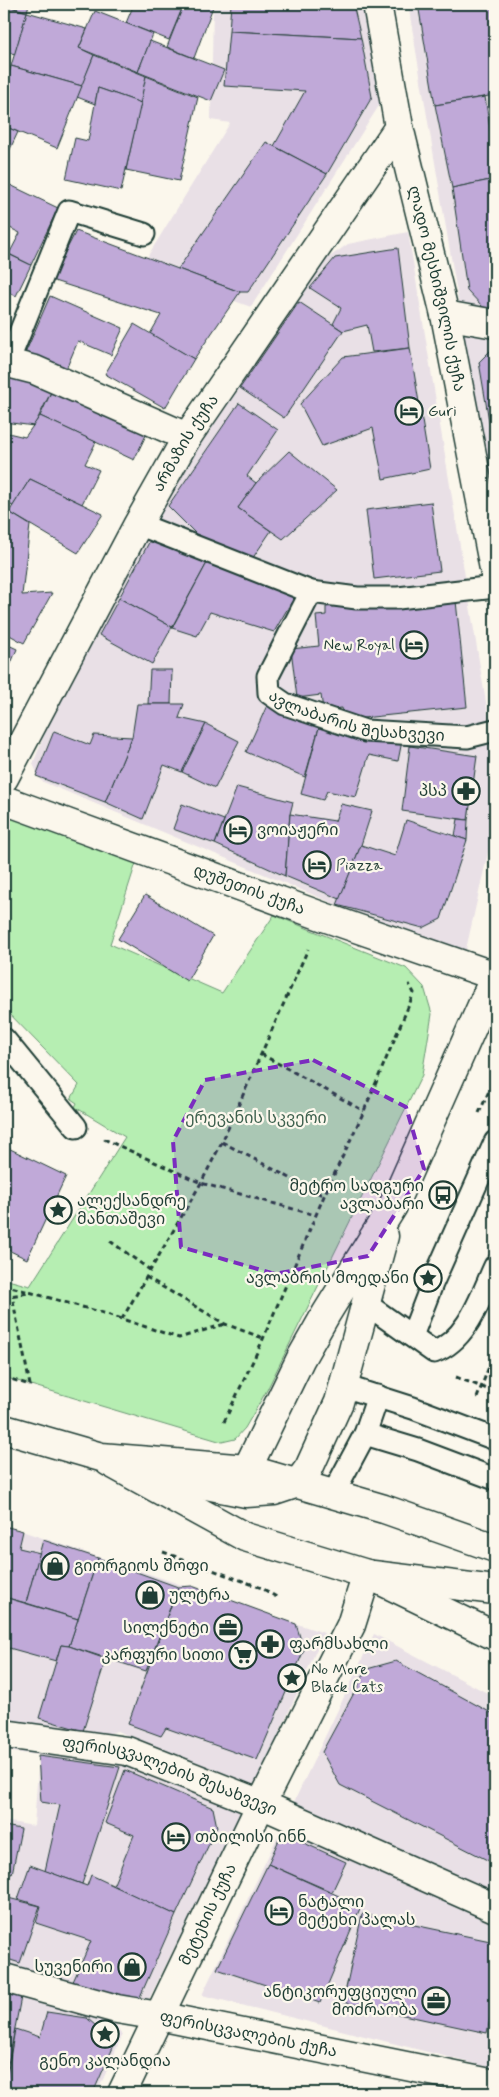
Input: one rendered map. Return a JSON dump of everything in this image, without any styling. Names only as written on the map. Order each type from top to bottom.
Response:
[{"type":"street","name":"ლადო მესხიშვილის ქუჩა","points":[[377,4],[399,127],[445,315],[495,574]]},
{"type":"street","name":"არმაზის ქუჩა","points":[[4,778],[138,524],[188,437],[399,127]]},
{"type":"street","points":[[445,315],[495,324]]},
{"type":"street","points":[[6,362],[35,370],[188,437]]},
{"type":"street","name":"დუშეთის ქუჩა","points":[[4,800],[324,917],[495,976]]},
{"type":"street","points":[[4,1429],[181,1480],[246,1493],[274,1491],[298,1483],[309,1468],[320,1447],[339,1402],[393,1206],[495,976]]},
{"type":"street","points":[[247,1469],[301,1358],[393,1206]]},
{"type":"street","points":[[101,1457],[247,1469],[384,1509],[495,1548]]},
{"type":"street","points":[[101,1457],[245,1537],[367,1574],[495,1636]]},
{"type":"street","points":[[367,1574],[495,1590]]},
{"type":"street","name":"მეტეხის ქუჩა","points":[[122,2093],[261,1804],[352,1625],[367,1574]]},
{"type":"street","name":"ფერისცვალების შესახვევი","points":[[4,1734],[127,1751],[261,1804],[495,1908]]},
{"type":"street","name":"ფერისცვალების ქუჩა","points":[[4,1978],[117,2009],[495,2084]]},
{"type":"lane","points":[[6,362],[69,211],[144,234]]},
{"type":"lane","points":[[138,524],[311,592],[357,598],[398,598],[495,587]]},
{"type":"lane","name":"ავლაბარის შესახვევი","points":[[311,592],[268,676],[269,693],[286,704],[365,731],[467,737],[495,730]]},
{"type":"lane","points":[[4,1040],[76,1127]]},
{"type":"lane","points":[[412,1336],[432,1284],[495,1142]]},
{"type":"lane","points":[[365,1303],[434,1352],[454,1342],[474,1312],[495,1266]]},
{"type":"lane","points":[[344,1386],[378,1396],[495,1439]]},
{"type":"lane","points":[[333,1494],[365,1434],[378,1396]]},
{"type":"lane","points":[[365,1434],[418,1450],[495,1479]]},
{"type":"path","points":[[122,1318],[201,1183],[222,1142],[324,917]]},
{"type":"path","points":[[224,1422],[263,1338],[315,1215],[364,1111],[414,993]]},
{"type":"path","points":[[261,1054],[364,1111]]},
{"type":"path","points":[[76,1127],[201,1183],[315,1215]]},
{"type":"path","points":[[222,1142],[324,1196]]},
{"type":"path","points":[[110,1241],[150,1270]]},
{"type":"path","points":[[146,1276],[224,1324],[263,1338]]},
{"type":"path","points":[[4,1285],[122,1318],[179,1338],[224,1324]]},
{"type":"path","points":[[4,1297],[31,1292]]},
{"type":"path","points":[[4,1377],[30,1385],[12,1296]]},
{"type":"path","points":[[476,1400],[495,1351]]},
{"type":"path","points":[[163,1552],[262,1588],[278,1598]]},
{"type":"highlighted area","points":[[313,1060],[406,1107],[424,1169],[368,1256],[275,1274],[181,1247],[173,1141],[205,1080]]},
{"type":"shaded area","points":[[213,4],[368,4],[382,101],[251,307],[141,267],[230,123],[211,120]]},
{"type":"shaded area","points":[[408,4],[495,4],[495,516]]},
{"type":"shaded area","points":[[408,232],[492,739],[489,848],[464,958],[41,781],[33,764],[70,668],[196,444],[308,272],[348,244]]},
{"type":"shaded area","points":[[4,1525],[324,1633],[255,1787],[117,1731],[94,1738],[4,1724]]},
{"type":"shaded area","points":[[374,1634],[495,1697],[495,2069],[202,1995]]},
{"type":"shaded area","points":[[4,1745],[101,1757],[232,1800],[241,1814],[146,2005],[4,1970],[4,1821],[34,1826],[39,1755],[4,1751]]},
{"type":"shaded area","points":[[4,1989],[116,2024],[122,2036],[97,2093],[4,2093]]},
{"type":"green space","name":"ერევანის სკვერი","points":[[7,809],[136,863],[110,944],[222,993],[274,915],[406,968],[424,987],[432,1014],[422,1075],[267,1390],[245,1428],[235,1439],[222,1442],[4,1377],[4,1279],[30,1286],[125,1137],[75,1107],[77,1103],[71,1099],[79,1085],[4,1008],[4,817]]},
{"type":"building","points":[[4,4],[29,4],[27,12]]},
{"type":"building","points":[[134,4],[184,4],[169,40],[126,23]]},
{"type":"building","points":[[184,4],[214,4],[194,58],[167,47]]},
{"type":"building","points":[[231,4],[353,4],[361,38],[229,31]]},
{"type":"building","points":[[418,4],[495,4],[495,95],[435,105]]},
{"type":"building","points":[[4,5],[27,12],[15,54],[4,51]]},
{"type":"building","points":[[95,11],[153,34],[138,72],[79,48]]},
{"type":"building","points":[[27,12],[87,29],[79,48],[94,55],[82,86],[11,66]]},
{"type":"building","points":[[229,31],[361,38],[372,97],[327,174],[274,146],[305,91],[224,86]]},
{"type":"building","points":[[150,41],[224,70],[211,101],[138,72]]},
{"type":"building","points":[[94,55],[146,76],[141,103],[98,88],[95,104],[77,97]]},
{"type":"building","points":[[11,66],[82,86],[57,148],[4,126],[4,91]]},
{"type":"building","points":[[146,76],[198,97],[179,181],[126,170]]},
{"type":"building","points":[[98,88],[141,103],[121,191],[66,179],[75,138],[88,141]]},
{"type":"building","points":[[485,97],[495,160],[495,179],[452,188],[435,105]]},
{"type":"building","points":[[4,126],[18,132],[4,162]]},
{"type":"building","points":[[266,142],[327,174],[248,292],[240,292],[178,269]]},
{"type":"building","points":[[495,179],[495,310],[483,307],[467,290],[452,188]]},
{"type":"building","points":[[4,182],[58,208],[31,265],[9,254],[20,233],[4,225]]},
{"type":"building","points":[[76,231],[240,292],[194,359],[150,334],[161,315],[51,280]]},
{"type":"building","points":[[398,248],[410,348],[372,352],[367,325],[343,331],[333,324],[341,308],[310,288],[335,258]]},
{"type":"building","points":[[4,252],[31,265],[16,296],[4,290]]},
{"type":"building","points":[[50,296],[123,328],[111,355],[78,341],[64,374],[24,356]]},
{"type":"building","points":[[299,302],[343,331],[284,418],[240,388]]},
{"type":"building","points":[[134,324],[194,359],[165,408],[105,374]]},
{"type":"building","points":[[495,346],[495,456],[479,362]]},
{"type":"building","points":[[410,348],[430,469],[383,479],[373,428],[322,446],[300,404],[343,357]]},
{"type":"building","points":[[4,374],[54,386],[34,426],[4,422]]},
{"type":"building","points":[[54,386],[148,431],[134,460],[40,416]]},
{"type":"building","points":[[239,403],[278,430],[247,476],[256,483],[238,508],[271,531],[250,562],[200,538],[168,506]]},
{"type":"building","points":[[40,416],[96,442],[85,464],[99,470],[82,504],[30,479],[13,506],[4,502],[4,442],[8,433],[25,437]]},
{"type":"building","points":[[289,451],[337,490],[283,539],[238,508],[256,483]]},
{"type":"building","points":[[30,479],[103,514],[78,553],[9,512]]},
{"type":"building","points":[[431,502],[440,571],[374,579],[366,510]]},
{"type":"building","points":[[4,512],[9,512],[30,525],[22,595],[52,593],[24,643],[4,632]]},
{"type":"building","points":[[153,535],[207,563],[172,627],[119,598]]},
{"type":"building","points":[[207,563],[296,594],[274,632],[210,612],[197,636],[172,628]]},
{"type":"building","points":[[119,598],[172,627],[152,664],[99,635]]},
{"type":"building","points":[[456,601],[467,707],[344,720],[342,708],[323,710],[321,695],[297,698],[291,649],[319,646],[316,616],[326,615],[326,607],[374,602],[374,609]]},
{"type":"building","points":[[4,643],[17,649],[4,680]]},
{"type":"building","points":[[150,670],[172,670],[171,704],[148,704]]},
{"type":"building","points":[[269,701],[320,724],[305,777],[246,752]]},
{"type":"building","points":[[137,704],[184,704],[179,718],[206,724],[182,772],[164,765],[143,819],[105,802],[132,737]]},
{"type":"building","points":[[206,724],[239,741],[215,788],[182,772]]},
{"type":"building","points":[[320,724],[402,741],[398,761],[369,755],[356,797],[327,791],[323,800],[301,794]]},
{"type":"building","points":[[54,731],[90,745],[94,735],[132,737],[105,802],[36,776]]},
{"type":"building","points":[[410,746],[477,756],[468,820],[402,811]]},
{"type":"building","points":[[237,787],[293,802],[290,814],[285,876],[215,844]]},
{"type":"building","points":[[182,804],[224,820],[215,844],[173,829]]},
{"type":"building","points":[[341,804],[372,811],[340,899],[285,876],[290,814],[335,821]]},
{"type":"building","points":[[458,819],[468,820],[467,840],[455,836]]},
{"type":"building","points":[[406,820],[467,840],[441,919],[423,928],[337,905],[361,845],[395,856]]},
{"type":"building","points":[[145,895],[213,936],[187,981],[118,939]]},
{"type":"building","points":[[4,1146],[66,1176],[27,1259],[4,1248]]},
{"type":"building","points":[[4,1526],[23,1531],[19,1548],[40,1553],[26,1603],[4,1597]]},
{"type":"building","points":[[43,1540],[98,1558],[78,1619],[26,1603]]},
{"type":"building","points":[[98,1558],[178,1587],[146,1671],[69,1646]]},
{"type":"building","points":[[192,1586],[296,1624],[304,1650],[257,1760],[166,1728],[161,1736],[128,1724],[178,1587]]},
{"type":"building","points":[[4,1597],[78,1619],[69,1646],[61,1645],[56,1661],[9,1648],[4,1673]]},
{"type":"building","points":[[61,1645],[106,1659],[83,1731],[39,1718]]},
{"type":"building","points":[[396,1661],[495,1715],[495,1864],[340,1785],[322,1752],[367,1669]]},
{"type":"building","points":[[38,1756],[120,1767],[82,1884],[45,1871],[60,1805],[41,1802]]},
{"type":"building","points":[[125,1770],[213,1808],[217,1827],[176,1915],[113,1886],[134,1835],[105,1823]]},
{"type":"building","points":[[4,1826],[21,1829],[12,1874],[4,1872]]},
{"type":"building","points":[[282,1833],[346,1862],[332,1892],[268,1864]]},
{"type":"building","points":[[268,1864],[361,1906],[320,2003],[217,1969]]},
{"type":"building","points":[[30,1865],[87,1886],[91,1875],[176,1915],[136,2006],[72,1984],[91,1941],[36,1923],[41,1906],[18,1899]]},
{"type":"building","points":[[4,1897],[40,1906],[20,1963],[4,1958]]},
{"type":"building","points":[[362,1914],[495,1942],[495,1995],[487,2033],[343,2002]]},
{"type":"building","points":[[4,1994],[21,1997],[4,2085]]},
{"type":"building","points":[[47,2012],[87,2018],[115,2043],[93,2093],[4,2093],[15,2029],[40,2037]]},
{"type":"place","name":"Guri","points":[[409,411]]},
{"type":"place","name":"New Royal","points":[[414,645]]},
{"type":"place","name":"პსპ","points":[[466,791]]},
{"type":"place","name":"ვოიაჟერი","points":[[238,830]]},
{"type":"place","name":"Piazza","points":[[317,865]]},
{"type":"place","name":"მეტრო სადგური ავლაბარი","points":[[443,1195]]},
{"type":"place","name":"ალექსანდრე მანთაშევი","points":[[58,1210]]},
{"type":"place","name":"ავლაბრის მოედანი","points":[[428,1278]]},
{"type":"place","name":"გიორგიოს შოფი","points":[[55,1566]]},
{"type":"place","name":"ულტრა","points":[[150,1595]]},
{"type":"place","name":"სილქნეტი","points":[[228,1628]]},
{"type":"place","name":"ფარმსახლი","points":[[270,1644]]},
{"type":"place","name":"კარფური სითი","points":[[243,1655]]},
{"type":"place","name":"No More Black Cats","points":[[292,1678]]},
{"type":"place","name":"თბილისი ინნ","points":[[176,1837]]},
{"type":"place","name":"ნატალი მეტეხი პალას","points":[[279,1911]]},
{"type":"place","name":"სუვენირი","points":[[132,1967]]},
{"type":"place","name":"ანტიკორუფციული მოძრაობა","points":[[436,2001]]},
{"type":"place","name":"გენო კალანდია","points":[[105,2034]]}]
